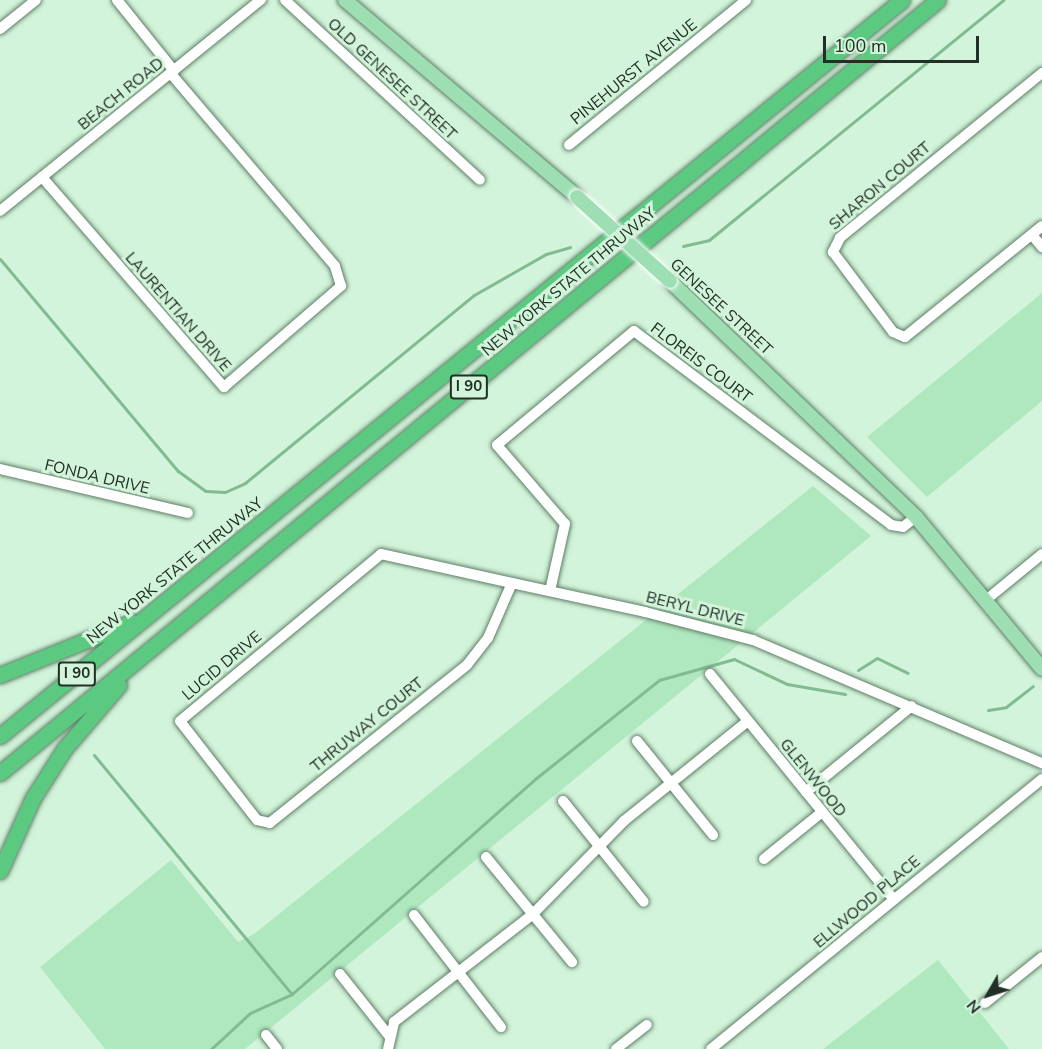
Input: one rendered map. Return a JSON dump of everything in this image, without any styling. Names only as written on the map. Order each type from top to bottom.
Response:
[{"type":"highway","name":"NEW YORK STATE THRUWAY","points":[[0,736],[902,0]]},
{"type":"highway","name":"NEW YORK STATE THRUWAY","points":[[0,773],[938,0]]},
{"type":"highway","points":[[0,675],[50,660],[153,612]]},
{"type":"highway","points":[[0,871],[33,798],[65,748],[143,656]]},
{"type":"main road","name":"GENESEE STREET","points":[[345,0],[577,197],[670,281],[916,517],[1042,669]]},
{"type":"street","points":[[0,29],[36,0]]},
{"type":"street","points":[[117,0],[172,72]]},
{"type":"street","name":"BEACH ROAD","points":[[0,211],[261,0]]},
{"type":"street","name":"OLD GENESEE STREET","points":[[285,0],[480,180]]},
{"type":"street","name":"PINEHURST AVENUE","points":[[569,145],[746,0]]},
{"type":"street","name":"LAURENTIAN DRIVE","points":[[42,177],[224,387],[341,286],[335,266],[172,72]]},
{"type":"street","name":"SHARON COURT","points":[[1032,235],[920,328],[904,337],[894,332],[832,252],[840,238],[1042,73]]},
{"type":"street","points":[[1042,226],[1032,235],[1042,247]]},
{"type":"street","name":"FLOREIS COURT","points":[[550,591],[565,524],[497,445],[634,332],[891,525],[903,527],[916,517]]},
{"type":"street","name":"FONDA DRIVE","points":[[0,469],[188,513]]},
{"type":"street","name":"BERYL DRIVE","points":[[335,592],[381,554],[550,591],[753,640],[1042,763]]},
{"type":"street","points":[[986,600],[1042,554]]},
{"type":"street","name":"THRUWAY COURT","points":[[221,772],[257,820],[270,823],[467,664],[488,638],[512,583]]},
{"type":"street","name":"LUCID DRIVE","points":[[221,772],[180,721],[335,592]]},
{"type":"street","name":"GLENWOOD","points":[[710,674],[894,900]]},
{"type":"street","points":[[806,792],[912,706]]},
{"type":"street","points":[[388,1049],[394,1022],[460,973],[533,914],[671,783],[748,721]]},
{"type":"street","points":[[637,741],[713,835]]},
{"type":"street","name":"ELLWOOD PLACE","points":[[711,1049],[1042,779]]},
{"type":"street","points":[[563,801],[644,902]]},
{"type":"street","points":[[764,860],[822,812]]},
{"type":"street","points":[[486,857],[572,962]]},
{"type":"street","points":[[414,915],[501,1027]]},
{"type":"street","points":[[985,1003],[1042,957]]},
{"type":"street","points":[[340,974],[390,1036]]},
{"type":"street","points":[[616,1049],[646,1025]]},
{"type":"street","points":[[266,1035],[278,1049]]},
{"type":"green space","points":[[1042,293],[1042,401],[927,497],[867,437]]},
{"type":"green space","points":[[813,486],[871,536],[245,1049],[105,1049],[40,967],[171,860],[238,942],[254,934]]},
{"type":"green space","points":[[938,960],[1009,1049],[823,1049]]},
{"type":"waterway","points":[[683,246],[709,240],[1003,0]]},
{"type":"waterway","points":[[0,259],[178,471],[206,491],[225,492],[245,483],[474,295],[546,254],[570,247]]},
{"type":"waterway","points":[[858,670],[877,658],[908,673]]},
{"type":"waterway","points":[[211,1049],[250,1013],[292,994],[535,779],[659,680],[734,659],[787,684],[845,694]]},
{"type":"waterway","points":[[988,710],[1006,707],[1033,686]]},
{"type":"waterway","points":[[94,755],[292,994]]}]
